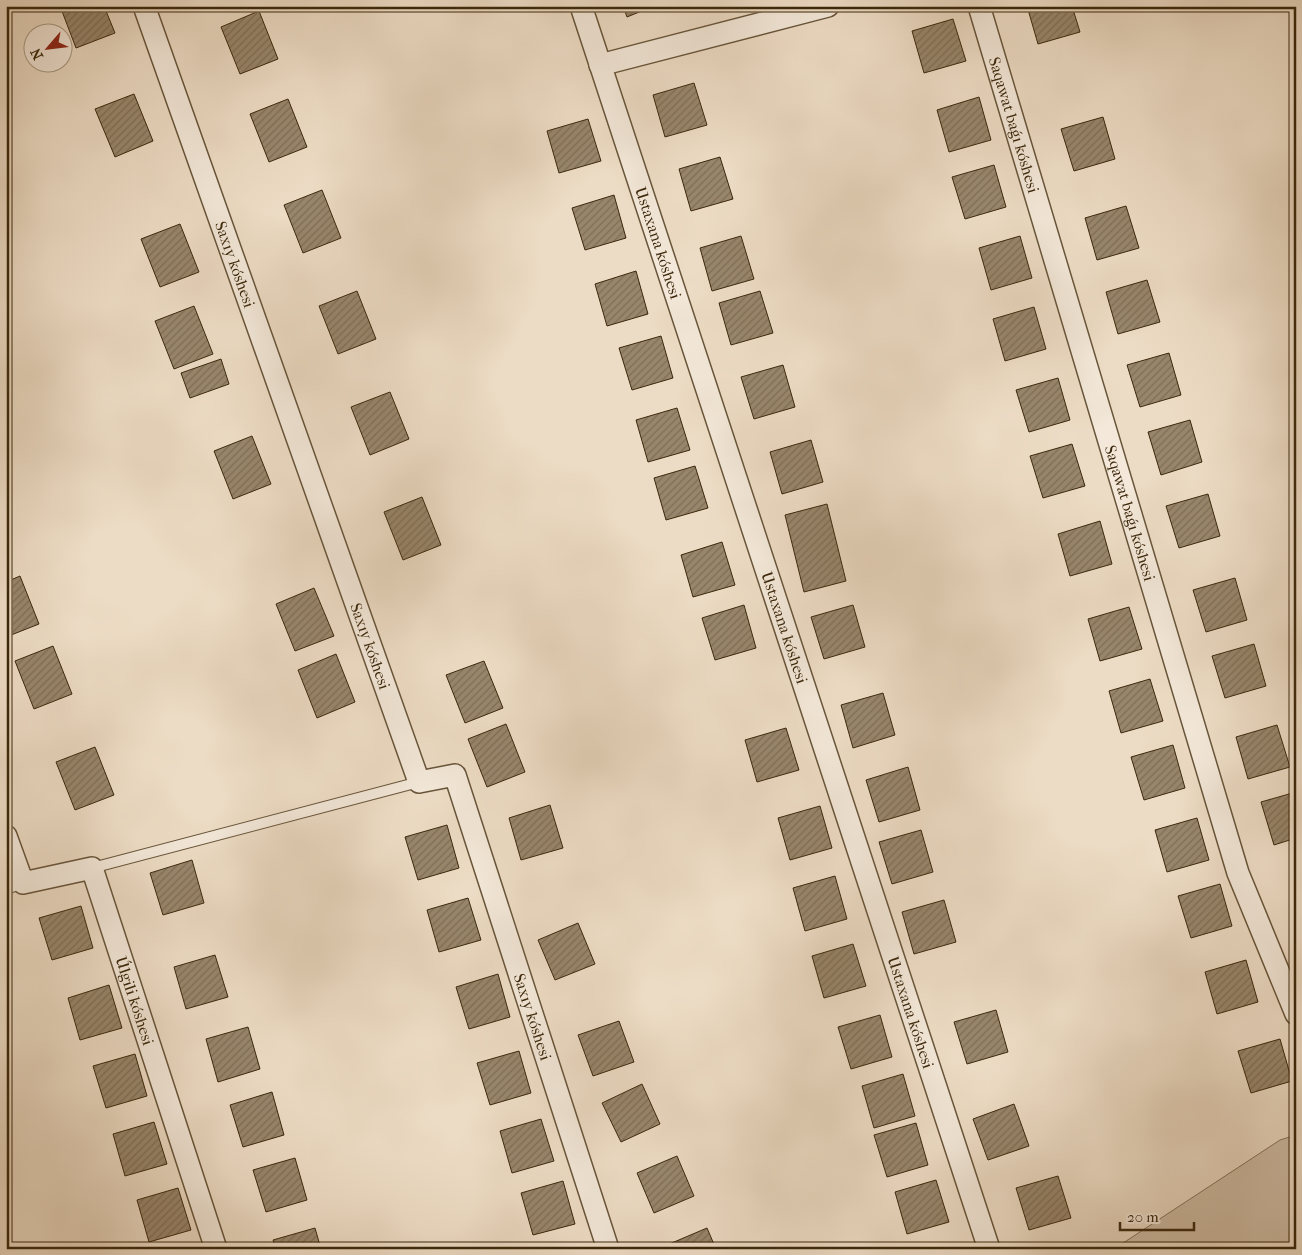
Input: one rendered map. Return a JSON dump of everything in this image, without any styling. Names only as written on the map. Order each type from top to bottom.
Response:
[{"type":"street","name":"Saxıy kóshesi","points":[[144,6],[419,782],[455,775],[608,1249]]},
{"type":"street","name":"Ustaxana kóshesi","points":[[581,6],[989,1249]]},
{"type":"street","points":[[600,65],[828,6]]},
{"type":"street","name":"Saqawat baǵı kóshesi","points":[[979,6],[1238,873],[1296,1014]]},
{"type":"street","points":[[6,836],[14,886],[92,868]]},
{"type":"street","name":"Úlgili kóshesi","points":[[92,868],[216,1249]]},
{"type":"lane","points":[[92,868],[419,782]]},
{"type":"shaded area","points":[[1296,1135],[1296,1249],[1114,1249],[1280,1140]]},
{"type":"building","points":[[60,6],[104,6],[115,33],[76,48],[72,38],[72,22],[66,22]]},
{"type":"building","points":[[623,6],[654,6],[627,17]]},
{"type":"building","points":[[1027,6],[1072,6],[1080,32],[1038,44]]},
{"type":"building","points":[[259,11],[278,59],[240,74],[221,27]]},
{"type":"building","points":[[953,19],[966,61],[924,73],[912,31]]},
{"type":"building","points":[[694,83],[707,125],[665,137],[653,95]]},
{"type":"building","points":[[134,94],[153,141],[115,157],[95,109]]},
{"type":"building","points":[[979,97],[991,140],[949,152],[937,110]]},
{"type":"building","points":[[288,99],[307,147],[269,162],[250,114]]},
{"type":"building","points":[[1103,117],[1115,159],[1074,171],[1061,129]]},
{"type":"building","points":[[588,119],[601,161],[559,173],[547,131]]},
{"type":"building","points":[[720,157],[733,199],[691,211],[679,169]]},
{"type":"building","points":[[994,165],[1006,207],[965,219],[952,177]]},
{"type":"building","points":[[322,190],[341,238],[303,253],[284,205]]},
{"type":"building","points":[[614,195],[626,238],[585,250],[572,208]]},
{"type":"building","points":[[1126,206],[1139,248],[1097,260],[1085,218]]},
{"type":"building","points":[[180,224],[199,272],[160,287],[141,239]]},
{"type":"building","points":[[741,236],[754,279],[712,291],[700,248]]},
{"type":"building","points":[[1020,236],[1032,278],[991,290],[979,248]]},
{"type":"building","points":[[636,271],[648,314],[607,326],[595,284]]},
{"type":"building","points":[[1147,280],[1160,322],[1118,334],[1106,292]]},
{"type":"building","points":[[357,291],[376,339],[338,354],[319,306]]},
{"type":"building","points":[[760,291],[773,333],[731,345],[719,303]]},
{"type":"building","points":[[194,306],[213,354],[174,369],[155,321]]},
{"type":"building","points":[[1034,307],[1046,349],[1005,361],[993,319]]},
{"type":"building","points":[[661,336],[673,378],[632,390],[619,348]]},
{"type":"building","points":[[1169,353],[1181,395],[1140,407],[1127,365]]},
{"type":"building","points":[[221,359],[229,384],[190,398],[181,373]]},
{"type":"building","points":[[783,365],[795,407],[754,419],[741,377]]},
{"type":"building","points":[[1058,378],[1070,420],[1029,432],[1016,390]]},
{"type":"building","points":[[390,392],[409,439],[370,455],[351,407]]},
{"type":"building","points":[[677,408],[690,450],[648,462],[636,420]]},
{"type":"building","points":[[1190,420],[1202,462],[1161,475],[1148,432]]},
{"type":"building","points":[[252,436],[271,484],[233,499],[214,451]]},
{"type":"building","points":[[811,440],[823,482],[782,494],[770,452]]},
{"type":"building","points":[[1072,444],[1085,486],[1043,498],[1030,456]]},
{"type":"building","points":[[695,466],[708,508],[666,520],[654,478]]},
{"type":"building","points":[[1208,494],[1220,536],[1179,548],[1166,506]]},
{"type":"building","points":[[422,497],[441,545],[403,560],[384,512]]},
{"type":"building","points":[[827,504],[846,581],[804,592],[785,515]]},
{"type":"building","points":[[1100,521],[1112,564],[1070,576],[1058,534]]},
{"type":"building","points":[[722,542],[735,585],[693,597],[681,555]]},
{"type":"building","points":[[20,576],[39,624],[6,637],[6,582]]},
{"type":"building","points":[[1235,578],[1247,620],[1206,632],[1193,590]]},
{"type":"building","points":[[314,588],[334,636],[295,651],[276,604]]},
{"type":"building","points":[[744,605],[756,648],[715,660],[702,618]]},
{"type":"building","points":[[853,605],[865,647],[824,659],[811,617]]},
{"type":"building","points":[[1129,607],[1142,649],[1100,661],[1088,619]]},
{"type":"building","points":[[1254,644],[1266,686],[1225,698],[1212,656]]},
{"type":"building","points":[[53,646],[72,694],[34,709],[15,661]]},
{"type":"building","points":[[336,654],[355,702],[317,718],[298,670]]},
{"type":"building","points":[[484,661],[503,708],[465,723],[446,675]]},
{"type":"building","points":[[1150,679],[1163,721],[1121,733],[1109,691]]},
{"type":"building","points":[[883,693],[895,735],[853,748],[841,705]]},
{"type":"building","points":[[506,724],[525,772],[487,787],[468,739]]},
{"type":"building","points":[[1277,725],[1290,767],[1248,779],[1236,737]]},
{"type":"building","points":[[786,728],[799,770],[757,782],[745,740]]},
{"type":"building","points":[[1173,745],[1185,788],[1144,800],[1131,757]]},
{"type":"building","points":[[95,747],[114,795],[75,810],[56,762]]},
{"type":"building","points":[[908,767],[920,810],[879,822],[866,780]]},
{"type":"building","points":[[1296,792],[1296,838],[1274,845],[1261,802]]},
{"type":"building","points":[[550,805],[563,848],[521,860],[509,818]]},
{"type":"building","points":[[820,806],[832,848],[790,860],[778,818]]},
{"type":"building","points":[[1197,818],[1209,860],[1167,872],[1155,830]]},
{"type":"building","points":[[447,825],[459,868],[418,880],[405,837]]},
{"type":"building","points":[[921,830],[933,872],[892,884],[879,842]]},
{"type":"building","points":[[192,860],[204,903],[163,915],[150,873]]},
{"type":"building","points":[[835,876],[847,919],[805,931],[793,888]]},
{"type":"building","points":[[1220,884],[1232,926],[1191,938],[1178,896]]},
{"type":"building","points":[[468,898],[481,940],[439,952],[427,910]]},
{"type":"building","points":[[944,900],[956,942],[914,954],[902,912]]},
{"type":"building","points":[[81,906],[93,948],[52,960],[39,918]]},
{"type":"building","points":[[578,923],[595,964],[555,980],[538,940]]},
{"type":"building","points":[[853,944],[866,986],[824,998],[812,956]]},
{"type":"building","points":[[215,955],[228,997],[186,1009],[174,967]]},
{"type":"building","points":[[1246,960],[1258,1002],[1217,1014],[1205,972]]},
{"type":"building","points":[[498,974],[510,1017],[469,1029],[456,987]]},
{"type":"building","points":[[109,985],[122,1028],[80,1040],[68,998]]},
{"type":"building","points":[[996,1010],[1008,1052],[967,1064],[954,1022]]},
{"type":"building","points":[[880,1015],[892,1057],[851,1069],[838,1027]]},
{"type":"building","points":[[619,1021],[634,1062],[593,1076],[578,1035]]},
{"type":"building","points":[[248,1027],[260,1069],[218,1082],[206,1039]]},
{"type":"building","points":[[1280,1039],[1292,1081],[1251,1093],[1238,1051]]},
{"type":"building","points":[[519,1051],[531,1093],[490,1105],[477,1063]]},
{"type":"building","points":[[135,1054],[147,1096],[106,1108],[93,1066]]},
{"type":"building","points":[[903,1074],[915,1116],[874,1128],[862,1086]]},
{"type":"building","points":[[642,1084],[660,1124],[621,1142],[602,1103]]},
{"type":"building","points":[[272,1092],[284,1135],[243,1147],[230,1105]]},
{"type":"building","points":[[1014,1104],[1029,1146],[988,1160],[973,1119]]},
{"type":"building","points":[[541,1119],[554,1161],[512,1173],[500,1131]]},
{"type":"building","points":[[154,1122],[167,1164],[125,1176],[113,1134]]},
{"type":"building","points":[[916,1123],[928,1165],[887,1177],[874,1135]]},
{"type":"building","points":[[677,1156],[694,1196],[654,1213],[637,1173]]},
{"type":"building","points":[[295,1158],[307,1200],[266,1212],[253,1170]]},
{"type":"building","points":[[1058,1176],[1071,1218],[1029,1230],[1016,1188]]},
{"type":"building","points":[[936,1180],[949,1222],[907,1234],[895,1192]]},
{"type":"building","points":[[563,1181],[575,1224],[533,1235],[521,1193]]},
{"type":"building","points":[[178,1188],[191,1230],[149,1242],[137,1200]]},
{"type":"building","points":[[315,1228],[321,1249],[276,1249],[273,1240]]},
{"type":"building","points":[[707,1228],[716,1249],[669,1249],[667,1245]]}]
